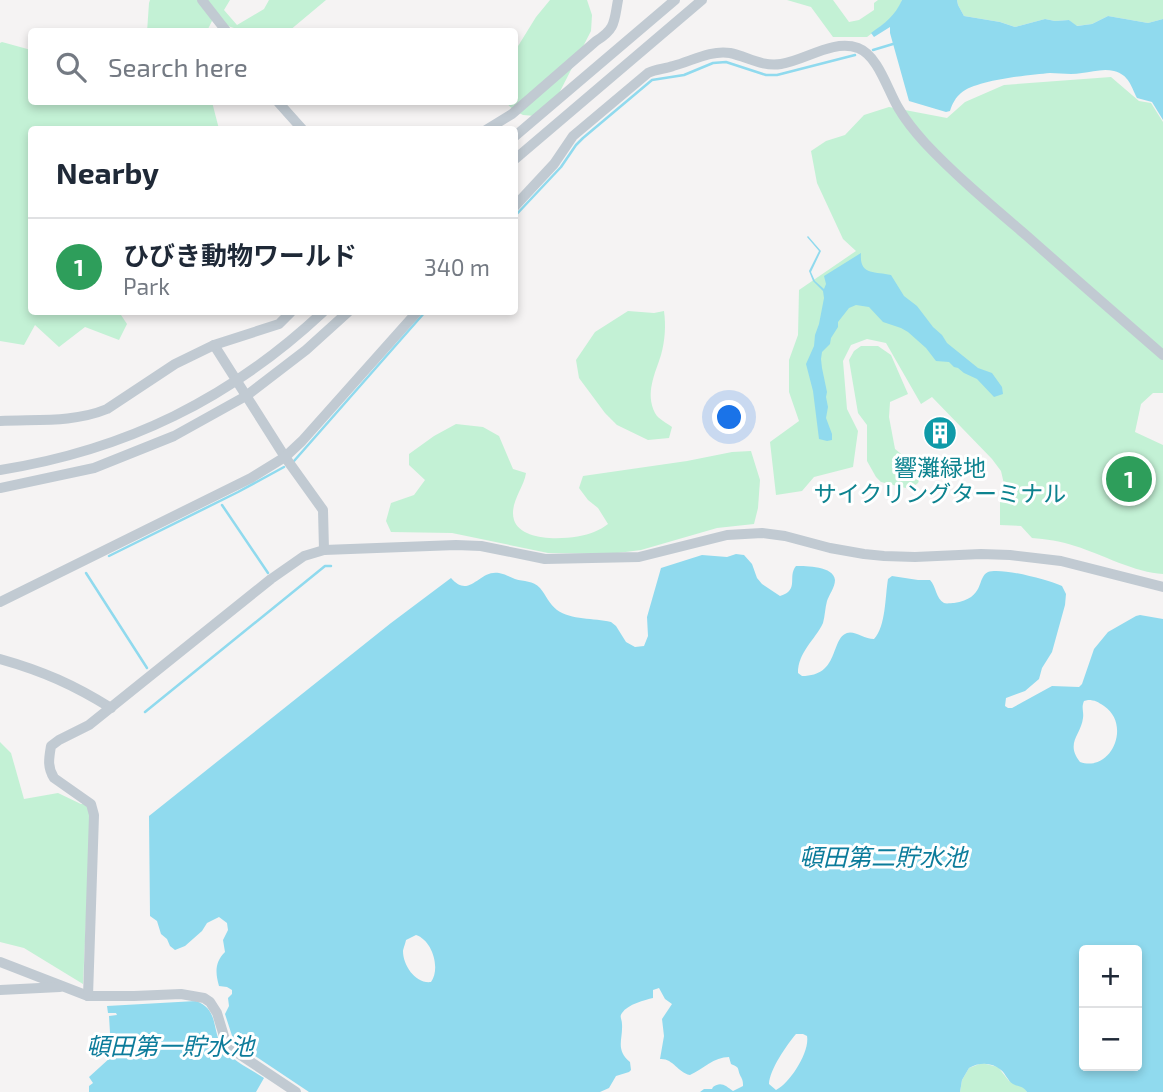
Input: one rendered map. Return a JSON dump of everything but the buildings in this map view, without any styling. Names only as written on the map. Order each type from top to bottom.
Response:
[{"type":"street","points":[[202,0],[224,28]]},
{"type":"street","points":[[492,126],[512,114],[596,41],[610,33],[618,0]]},
{"type":"street","points":[[518,134],[675,0]]},
{"type":"street","points":[[518,157],[702,0]]},
{"type":"street","points":[[518,203],[554,164],[573,136],[648,73],[707,54],[729,53],[772,65],[834,48],[846,46],[860,49],[869,55],[899,110],[924,142],[977,193],[1163,355]]},
{"type":"street","points":[[580,56],[599,89]]},
{"type":"street","points":[[281,105],[299,126]]},
{"type":"street","points":[[0,421],[54,420],[98,413],[175,363],[214,345],[279,324],[288,315]]},
{"type":"street","points":[[0,471],[76,454],[179,415],[236,381],[298,335],[320,315]]},
{"type":"street","points":[[0,488],[94,468],[174,436],[246,396],[306,350],[345,315]]},
{"type":"street","points":[[0,602],[251,478],[285,457],[414,315]]},
{"type":"street","points":[[214,345],[285,457],[323,510],[324,550]]},
{"type":"street","points":[[88,996],[94,815],[90,804],[54,778],[48,766],[51,746],[89,725],[304,556],[324,550],[456,545],[481,546],[545,559],[639,557],[727,535],[762,534],[785,536],[830,548],[874,555],[915,558],[983,554],[1061,561],[1163,587]]},
{"type":"street","points":[[0,659],[41,671],[82,690],[119,702]]},
{"type":"street","points":[[0,962],[88,996],[181,994],[204,998],[217,1013],[227,1046],[296,1092]]},
{"type":"street","points":[[0,990],[64,987]]},
{"type":"green space","points":[[150,0],[230,0],[224,10],[237,25],[264,9],[269,0],[326,0],[293,28],[234,28],[212,21],[208,28],[147,28]]},
{"type":"green space","points":[[550,0],[587,0],[592,15],[591,31],[553,105],[535,116],[523,115],[508,105],[518,105],[518,46]]},
{"type":"green space","points":[[787,0],[833,0],[849,22],[859,20],[874,10],[874,3],[878,0],[902,0],[898,10],[888,21],[867,37],[833,37],[811,7]]},
{"type":"green space","points":[[957,0],[1163,0],[1163,19],[1148,23],[1108,16],[1092,24],[1076,26],[1069,20],[1045,19],[1015,27],[964,16]]},
{"type":"green space","points":[[0,43],[28,49],[28,105],[213,105],[218,126],[28,126],[28,315],[121,315],[127,324],[119,340],[85,327],[59,347],[35,325],[24,345],[0,341]]},
{"type":"green space","points":[[1111,77],[1139,101],[1151,103],[1163,122],[1163,393],[1153,393],[1141,404],[1135,432],[1163,445],[1163,574],[1130,567],[1069,544],[1032,538],[1021,526],[1000,525],[1000,503],[1004,484],[1001,471],[932,397],[921,404],[886,343],[867,339],[851,345],[843,361],[847,409],[858,431],[853,467],[814,477],[802,491],[776,495],[770,442],[799,421],[789,392],[789,360],[798,335],[799,290],[856,251],[843,239],[817,183],[811,151],[826,141],[845,135],[864,115],[889,107],[947,118],[965,102],[1004,85]]},
{"type":"green space","points":[[628,311],[664,311],[663,344],[651,398],[656,415],[672,427],[669,438],[648,440],[617,425],[579,378],[576,360],[595,332]]},
{"type":"green space","points":[[861,346],[878,346],[891,355],[908,394],[890,402],[889,417],[895,449],[913,465],[920,478],[910,489],[881,482],[867,461],[867,425],[858,413],[849,360]]},
{"type":"green space","points":[[456,424],[483,427],[499,436],[513,469],[526,473],[513,514],[519,528],[527,533],[550,538],[575,537],[594,532],[608,524],[598,508],[579,488],[583,476],[751,451],[760,480],[754,524],[717,528],[641,550],[610,554],[548,553],[452,533],[391,532],[386,521],[391,503],[414,495],[425,480],[409,465],[409,454]]},
{"type":"green space","points":[[0,742],[11,753],[24,799],[58,793],[86,804],[91,813],[83,984],[24,948],[0,942]]},
{"type":"green space","points":[[982,1063],[998,1067],[1009,1081],[1024,1087],[1027,1092],[960,1092],[962,1080],[969,1068]]},
{"type":"water","points":[[902,0],[957,0],[964,16],[1015,27],[1045,19],[1069,20],[1077,26],[1092,24],[1108,16],[1148,23],[1163,19],[1163,120],[1152,102],[1137,98],[1126,78],[1110,70],[1074,74],[1050,73],[990,81],[968,88],[954,101],[950,111],[946,112],[909,101],[890,27],[874,37],[871,33],[893,15]]},
{"type":"water","points":[[808,236],[821,251],[811,272],[815,281],[824,289],[824,276],[861,253],[865,269],[891,275],[904,296],[917,306],[947,343],[978,368],[992,373],[1002,387],[1003,394],[994,397],[977,379],[949,362],[936,361],[908,332],[883,322],[869,307],[856,305],[849,308],[838,322],[830,344],[822,352],[828,407],[826,418],[832,440],[819,439],[813,391],[806,364],[814,346],[824,298],[823,291],[813,281],[809,271],[819,251]]},
{"type":"water","name":"頓田第二貯水池","points":[[702,555],[744,555],[762,584],[780,596],[790,590],[796,566],[825,569],[833,575],[835,583],[827,601],[823,623],[801,659],[798,673],[802,676],[823,670],[838,642],[847,633],[874,639],[881,627],[888,579],[892,576],[930,580],[939,599],[944,603],[954,603],[971,597],[976,593],[984,575],[994,571],[1025,575],[1062,586],[1066,594],[1065,605],[1052,652],[1039,679],[1025,691],[1006,698],[1005,706],[1008,708],[1052,686],[1079,687],[1094,649],[1108,632],[1140,615],[1163,619],[1163,1092],[1027,1092],[1013,1084],[994,1065],[985,1064],[969,1068],[962,1080],[960,1092],[700,1092],[721,1084],[733,1091],[743,1086],[743,1081],[738,1068],[731,1064],[729,1057],[713,1061],[690,1075],[660,1059],[664,1036],[662,1019],[672,1004],[665,999],[659,988],[653,990],[653,998],[632,1005],[621,1014],[621,1048],[630,1062],[631,1070],[616,1076],[609,1088],[600,1092],[309,1092],[234,1042],[225,1014],[232,990],[219,986],[217,972],[219,960],[225,952],[223,940],[228,930],[227,923],[219,917],[207,923],[185,946],[175,950],[161,934],[157,921],[150,916],[149,816],[451,578],[464,586],[486,575],[499,573],[531,582],[540,588],[557,610],[576,617],[611,622],[626,642],[635,647],[644,646],[648,636],[647,617],[661,568]],"holes":[[[1084,701],[1104,706],[1112,714],[1117,735],[1109,754],[1101,761],[1091,764],[1080,762],[1074,750],[1075,739],[1082,724]],[[416,935],[426,942],[433,955],[435,969],[431,982],[420,980],[411,973],[404,957],[406,940]],[[796,1034],[807,1036],[807,1043],[802,1058],[793,1074],[776,1090],[769,1084],[772,1072]]]},
{"type":"water","name":"頓田第一貯水池","points":[[196,1001],[204,1005],[212,1015],[219,1041],[227,1053],[264,1078],[256,1092],[89,1092],[89,1086],[93,1083],[89,1077],[122,1047],[110,1033],[109,1016],[117,1015],[108,1013],[107,1006]]},
{"type":"waterway","points":[[873,50],[893,44]]},
{"type":"waterway","points":[[518,213],[561,167],[583,138],[652,80],[684,75],[713,63],[726,62],[766,75],[777,75],[855,55]]},
{"type":"waterway","points":[[294,461],[422,315]]},
{"type":"waterway","points":[[109,556],[284,467]]},
{"type":"waterway","points":[[222,505],[268,573]]},
{"type":"waterway","points":[[145,712],[325,566],[331,566]]},
{"type":"waterway","points":[[86,573],[147,668]]},
{"type":"place","name":"響灘緑地 サイクリングターミナル","points":[[940,433]]},
{"type":"place","name":"ひびき動物ワールド","points":[[1129,479]]}]
